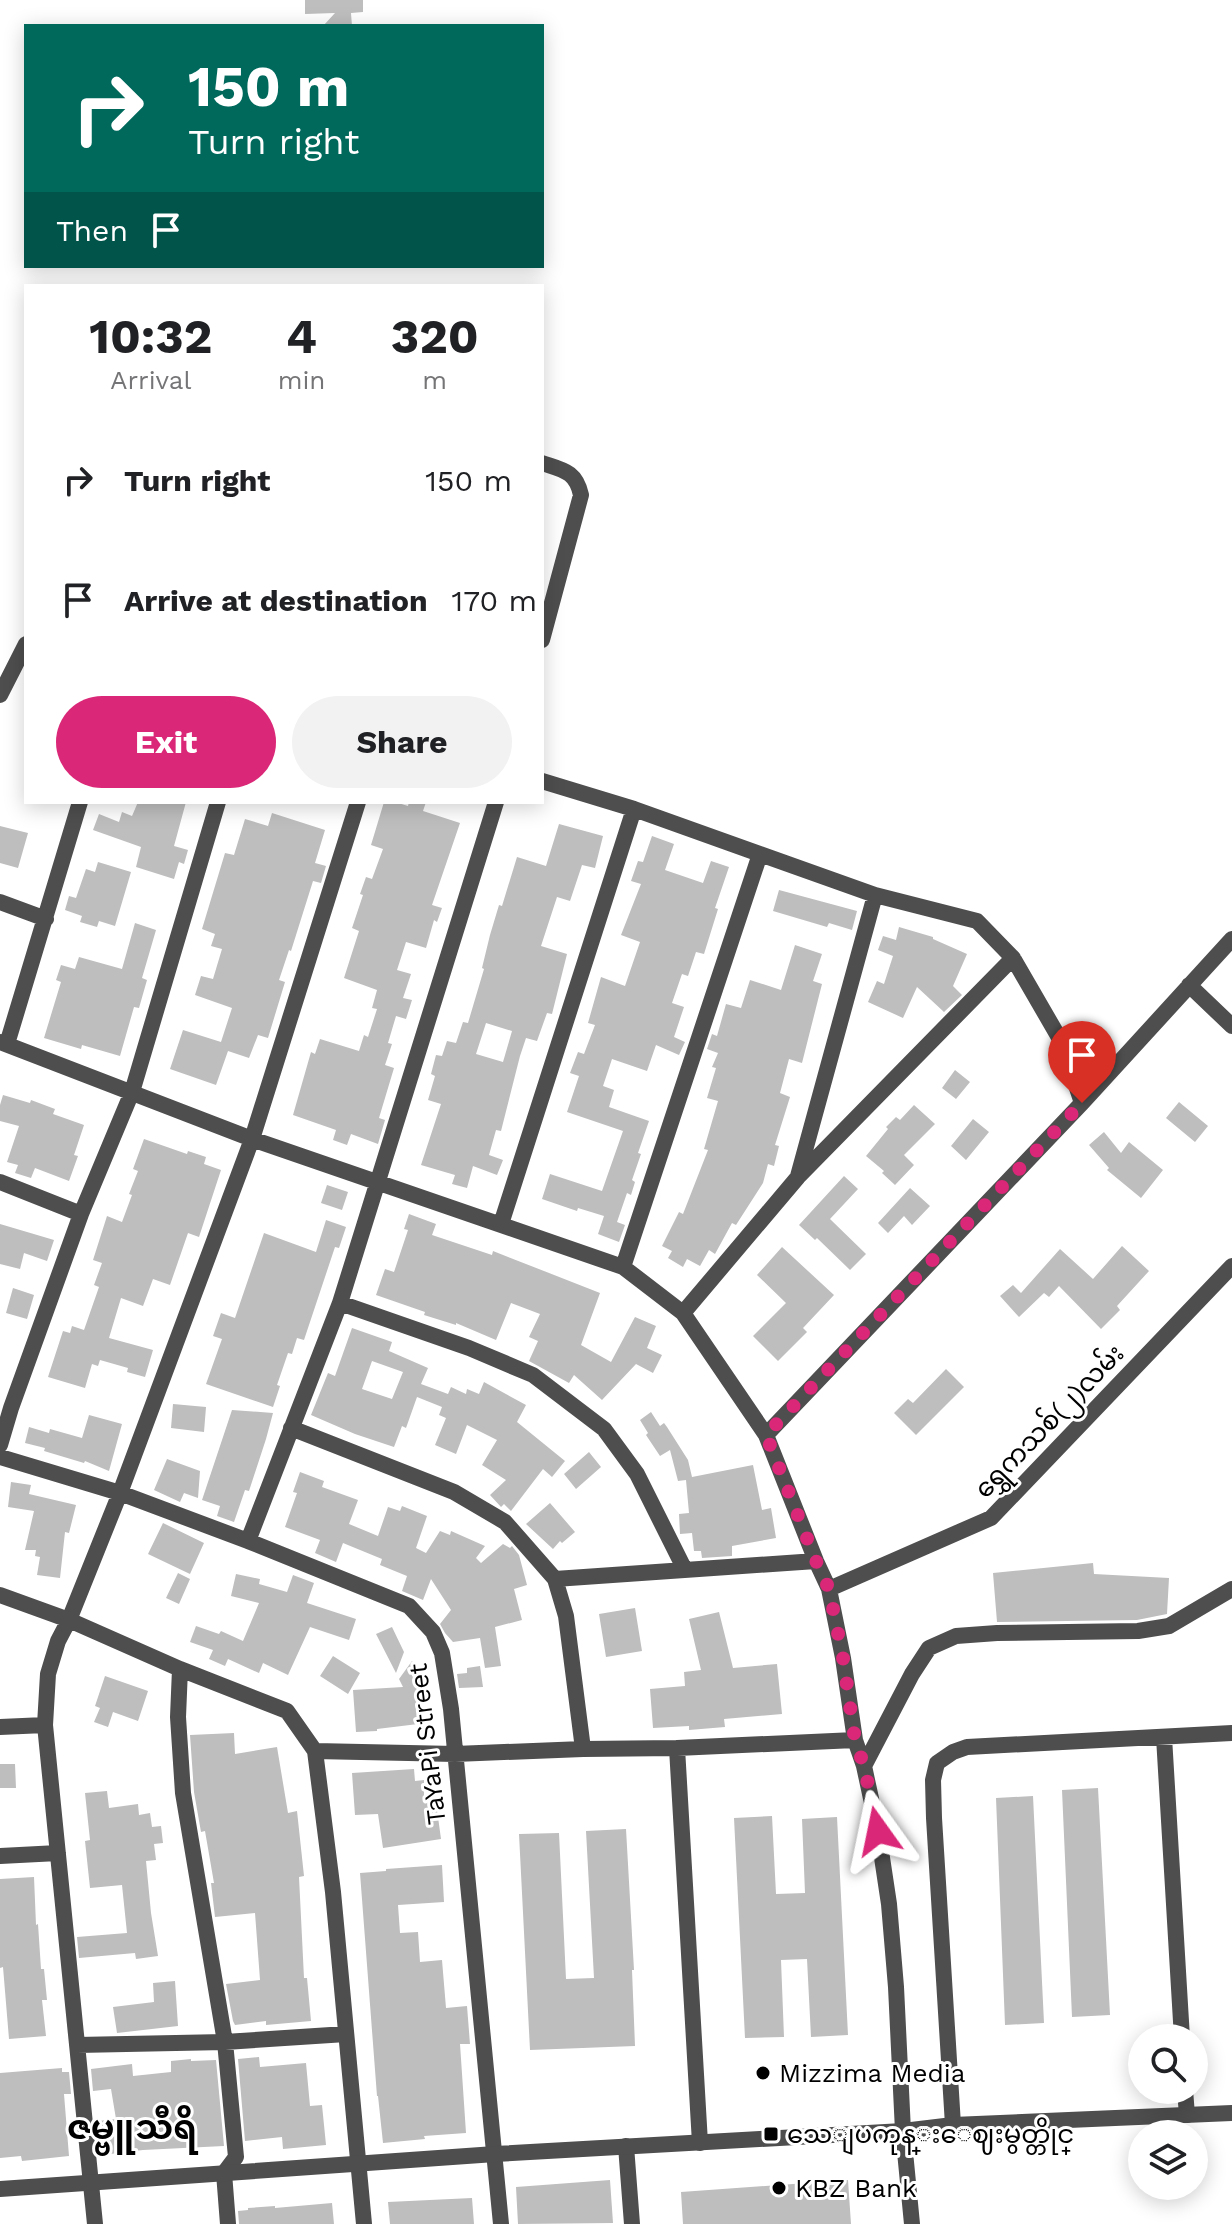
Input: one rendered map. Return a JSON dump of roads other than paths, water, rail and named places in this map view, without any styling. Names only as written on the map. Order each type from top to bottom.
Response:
[{"type":"street","points":[[544,464],[569,472],[578,482],[581,495],[545,615]]},
{"type":"street","points":[[0,695],[24,648]]},
{"type":"street","points":[[544,782],[634,809],[875,895],[977,921],[1013,958],[1061,1041],[1082,1103]]},
{"type":"street","points":[[79,804],[46,919],[4,1043],[252,1139],[623,1267],[683,1313],[766,1435],[829,1589],[855,1740],[878,1831],[889,1904],[912,2224]]},
{"type":"street","points":[[0,1445],[6,1405],[132,1092],[217,804]]},
{"type":"street","points":[[95,2224],[45,1725],[48,1674],[58,1641],[120,1493],[252,1139],[357,804]]},
{"type":"street","points":[[248,1541],[340,1303],[495,804]]},
{"type":"street","points":[[501,1224],[634,809]]},
{"type":"street","points":[[623,1267],[760,854]]},
{"type":"street","points":[[798,1177],[875,895]]},
{"type":"street","points":[[0,902],[46,919]]},
{"type":"street","points":[[766,1435],[1082,1103],[1232,939]]},
{"type":"street","points":[[683,1313],[798,1177],[1013,958]]},
{"type":"street","points":[[1189,985],[1232,1026]]},
{"type":"street","points":[[0,1182],[81,1214]]},
{"type":"street","name":"ရွှေကသစ်(၂)လမ်း","points":[[829,1589],[991,1518],[1232,1266]]},
{"type":"street","points":[[340,1303],[469,1348],[533,1375],[604,1429],[637,1474],[685,1570]]},
{"type":"street","points":[[291,1428],[454,1492],[505,1522],[555,1579],[566,1616],[583,1749]]},
{"type":"street","name":"TaYaPi Street","points":[[0,1457],[120,1493],[409,1606],[433,1632],[442,1653],[451,1709],[501,2224]]},
{"type":"street","points":[[555,1579],[816,1561]]},
{"type":"street","points":[[864,1766],[929,1648],[956,1636],[1138,1631],[1169,1626],[1232,1589]]},
{"type":"street","points":[[0,1595],[69,1620],[180,1669],[287,1711],[315,1751],[333,1892],[364,2224]]},
{"type":"street","points":[[180,1669],[178,1717],[183,1793],[225,2042],[236,2157],[224,2173],[228,2224]]},
{"type":"street","points":[[0,1727],[45,1725]]},
{"type":"street","points":[[953,2125],[934,1805],[933,1780],[937,1763],[967,1747],[1232,1733]]},
{"type":"street","points":[[1164,1737],[1181,2024]]},
{"type":"street","points":[[315,1751],[455,1754],[855,1740]]},
{"type":"street","points":[[677,1748],[700,2143]]},
{"type":"street","points":[[0,1856],[58,1853]]},
{"type":"street","points":[[77,2045],[225,2042],[346,2034]]},
{"type":"street","points":[[1186,2104],[1187,2115]]},
{"type":"street","points":[[0,2189],[495,2154],[903,2131],[953,2125],[1232,2113]]},
{"type":"street","points":[[626,2146],[632,2224]]},
{"type":"place","name":"Mizzima Media","points":[[763,2073]]},
{"type":"place","name":"သေျပကုန္းေဈးမွတ္တိုင္","points":[[771,2134]]},
{"type":"place","name":"KBZ Bank","points":[[779,2188]]},
{"type":"district","name":"ဇမ္ဗူသီရိ","points":[[132,2127]]}]
